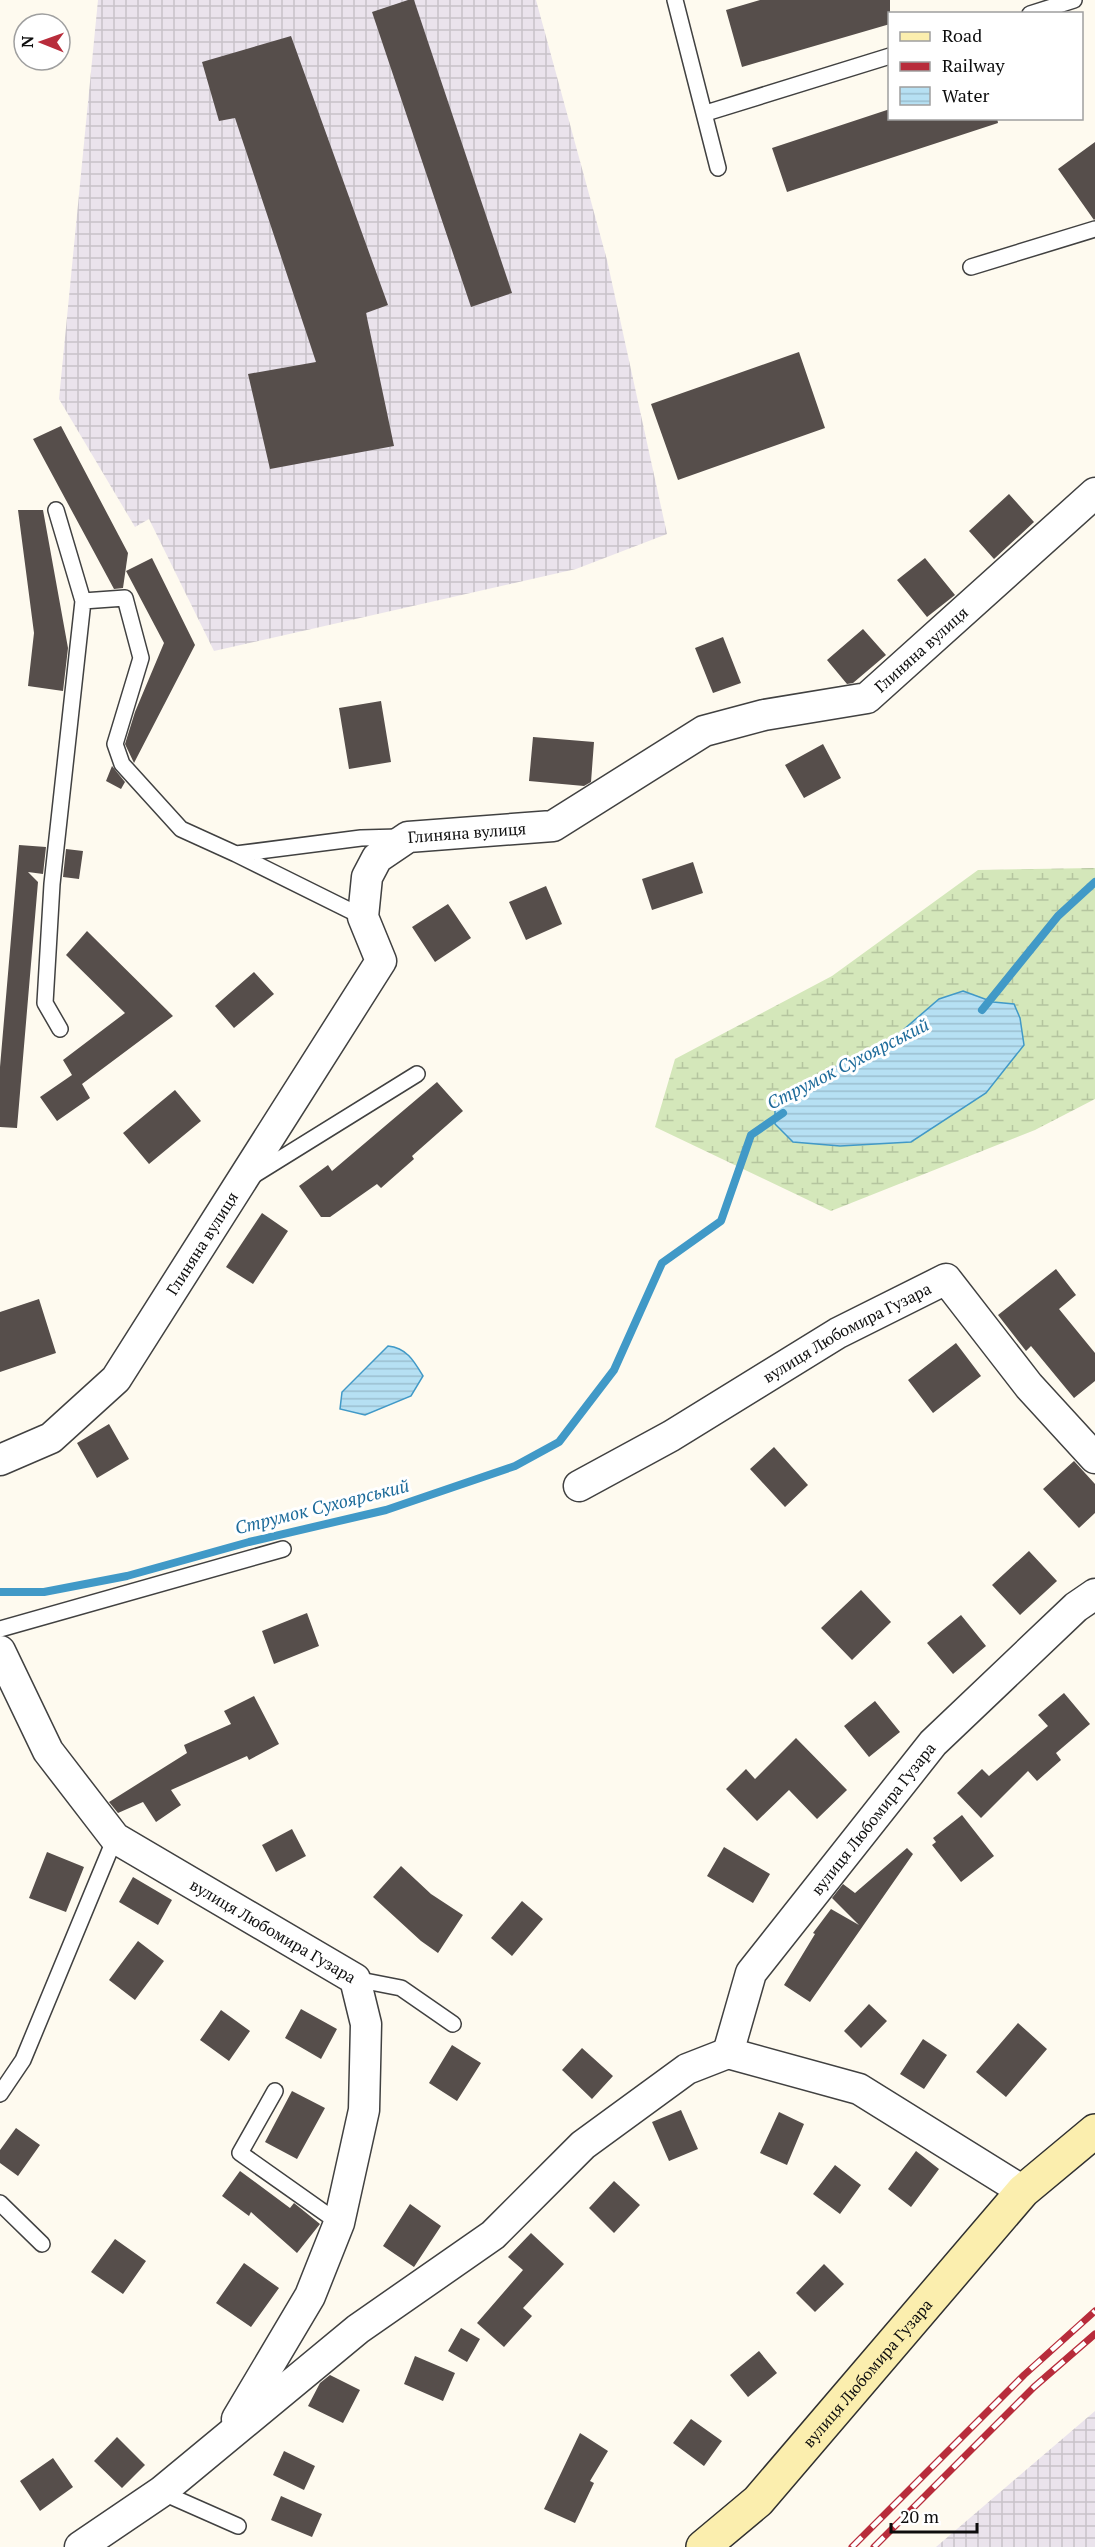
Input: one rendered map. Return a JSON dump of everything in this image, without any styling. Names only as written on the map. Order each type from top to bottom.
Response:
[{"type":"main road","name":"вулиця Любомира Гузара","points":[[703,2547],[758,2501],[1023,2191],[1095,2131]]},
{"type":"street","name":"Глиняна вулиця","points":[[0,1460],[51,1438],[116,1379],[381,961],[363,917],[367,877],[377,858],[408,837],[553,826],[704,731],[764,715],[867,698],[1095,493]]},
{"type":"street","name":"вулиця Любомира Гузара","points":[[579,1486],[671,1436],[838,1333],[946,1279],[1029,1386],[1095,1458]]},
{"type":"street","name":"вулиця Любомира Гузара","points":[[80,2547],[161,2492],[358,2329],[493,2235],[583,2145],[687,2069],[728,2053],[751,1973],[933,1743],[1076,1607],[1095,1594]]},
{"type":"street","name":"вулиця Любомира Гузара","points":[[0,1650],[48,1751],[115,1838],[356,1979],[366,2024],[364,2110],[339,2223],[309,2296],[227,2436]]},
{"type":"street","points":[[728,2053],[859,2089],[1023,2191]]},
{"type":"lane","points":[[675,0],[706,112],[718,168]]},
{"type":"lane","points":[[1036,12],[1074,0]]},
{"type":"lane","points":[[706,112],[888,57]]},
{"type":"lane","points":[[971,267],[1095,230]]},
{"type":"lane","points":[[56,510],[83,601],[52,884],[45,1003],[60,1029]]},
{"type":"lane","points":[[83,601],[125,598],[141,658],[115,744],[122,764],[181,829],[363,917]]},
{"type":"lane","points":[[236,854],[361,838],[408,837]]},
{"type":"lane","points":[[239,1185],[417,1074]]},
{"type":"lane","points":[[0,1629],[283,1549]]},
{"type":"lane","points":[[0,2094],[23,2060],[115,1838]]},
{"type":"lane","points":[[356,1979],[401,1988],[453,2024]]},
{"type":"lane","points":[[274,2091],[240,2153],[339,2223]]},
{"type":"lane","points":[[0,2203],[42,2244]]},
{"type":"lane","points":[[161,2492],[237,2526]]},
{"type":"shaded area","points":[[98,0],[536,0],[607,260],[667,534],[576,569],[214,651],[149,519],[135,527],[59,399]]},
{"type":"shaded area","points":[[1095,2411],[1095,2547],[936,2547]]},
{"type":"green space","points":[[1095,868],[1095,1099],[1035,1130],[831,1211],[655,1127],[675,1059],[832,976],[978,870]]},
{"type":"water","points":[[963,991],[993,1002],[1014,1004],[1020,1018],[1024,1045],[986,1093],[911,1142],[840,1146],[793,1142],[775,1124],[775,1103],[842,1063],[881,1049],[939,999]]},
{"type":"water","points":[[388,1346],[405,1352],[423,1376],[411,1396],[365,1415],[340,1409],[342,1392]]},
{"type":"building","points":[[414,0],[512,293],[471,307],[372,12]]},
{"type":"building","points":[[760,0],[890,0],[888,25],[742,67],[726,10]]},
{"type":"building","points":[[291,36],[388,305],[366,313],[394,446],[270,469],[248,374],[316,362],[235,118],[219,121],[202,62]]},
{"type":"building","points":[[888,110],[888,120],[997,120],[998,123],[787,192],[772,148]]},
{"type":"building","points":[[1095,142],[1095,219],[1094,220],[1058,169]]},
{"type":"building","points":[[799,352],[825,428],[678,480],[651,404]]},
{"type":"building","points":[[61,426],[128,553],[123,588],[114,589],[33,439]]},
{"type":"building","points":[[1009,494],[1034,522],[994,559],[969,531]]},
{"type":"building","points":[[18,510],[43,510],[68,648],[63,691],[28,686],[34,633]]},
{"type":"building","points":[[152,558],[195,645],[134,763],[125,744],[135,712],[164,643],[126,571]]},
{"type":"building","points":[[925,558],[955,595],[927,617],[897,580]]},
{"type":"building","points":[[863,629],[886,655],[853,683],[847,684],[827,660]]},
{"type":"building","points":[[723,637],[741,683],[713,693],[695,648]]},
{"type":"building","points":[[381,701],[391,762],[349,769],[339,708]]},
{"type":"building","points":[[533,737],[594,742],[591,782],[584,786],[529,781]]},
{"type":"building","points":[[823,744],[841,778],[804,798],[785,765]]},
{"type":"building","points":[[112,766],[125,782],[121,789],[106,781]]},
{"type":"building","points":[[19,845],[46,847],[43,874],[28,872],[38,882],[17,1128],[0,1127],[0,1067]]},
{"type":"building","points":[[66,849],[83,851],[79,879],[63,877]]},
{"type":"building","points":[[693,862],[703,893],[652,910],[642,879]]},
{"type":"building","points":[[546,886],[562,924],[526,940],[509,902]]},
{"type":"building","points":[[448,904],[471,938],[435,962],[412,927]]},
{"type":"building","points":[[87,931],[173,1016],[82,1084],[90,1098],[57,1121],[40,1097],[72,1075],[63,1060],[125,1013],[66,955]]},
{"type":"building","points":[[254,972],[274,994],[234,1028],[215,1006]]},
{"type":"building","points":[[437,1082],[463,1111],[412,1156],[414,1159],[381,1188],[377,1184],[330,1217],[321,1217],[299,1186],[328,1165],[332,1171]]},
{"type":"building","points":[[175,1090],[201,1121],[149,1164],[123,1133]]},
{"type":"building","points":[[262,1213],[288,1231],[253,1284],[226,1267]]},
{"type":"building","points":[[1056,1269],[1076,1295],[1059,1309],[1095,1353],[1095,1381],[1074,1398],[1031,1346],[1026,1351],[998,1315]]},
{"type":"building","points":[[39,1299],[56,1353],[0,1372],[0,1312]]},
{"type":"building","points":[[956,1343],[981,1376],[933,1413],[908,1380]]},
{"type":"building","points":[[109,1424],[129,1459],[97,1478],[77,1443]]},
{"type":"building","points":[[774,1447],[808,1485],[785,1507],[750,1469]]},
{"type":"building","points":[[1074,1461],[1095,1484],[1095,1513],[1079,1528],[1043,1489]]},
{"type":"building","points":[[1029,1551],[1057,1581],[1020,1615],[992,1585]]},
{"type":"building","points":[[861,1590],[891,1622],[852,1660],[821,1628]]},
{"type":"building","points":[[307,1613],[319,1646],[274,1664],[262,1631]]},
{"type":"building","points":[[961,1615],[986,1646],[953,1674],[927,1643]]},
{"type":"building","points":[[1064,1693],[1090,1724],[1056,1753],[1061,1760],[1037,1781],[1028,1771],[981,1818],[957,1793],[982,1769],[989,1776],[1048,1726],[1038,1715]]},
{"type":"building","points":[[254,1696],[279,1744],[249,1760],[247,1756],[171,1790],[181,1805],[156,1822],[143,1802],[118,1813],[109,1802],[187,1753],[184,1745],[231,1724],[224,1711]]},
{"type":"building","points":[[875,1701],[900,1732],[869,1757],[844,1726]]},
{"type":"building","points":[[796,1738],[847,1790],[817,1819],[789,1790],[757,1821],[726,1789],[746,1769],[755,1779]]},
{"type":"building","points":[[962,1815],[994,1856],[961,1882],[932,1845],[936,1842],[933,1838]]},
{"type":"building","points":[[292,1829],[306,1856],[276,1872],[262,1845]]},
{"type":"building","points":[[724,1847],[770,1874],[753,1903],[707,1876]]},
{"type":"building","points":[[907,1848],[913,1854],[810,2002],[784,1985],[815,1934],[813,1933],[831,1909],[859,1925],[832,1898],[843,1884],[855,1893]]},
{"type":"building","points":[[47,1852],[84,1867],[66,1912],[29,1898]]},
{"type":"building","points":[[401,1866],[431,1894],[463,1915],[438,1953],[421,1941],[373,1897]]},
{"type":"building","points":[[133,1877],[172,1900],[158,1925],[119,1902]]},
{"type":"building","points":[[522,1901],[543,1919],[512,1956],[491,1938]]},
{"type":"building","points":[[138,1941],[164,1961],[135,2000],[109,1980]]},
{"type":"building","points":[[869,2004],[887,2021],[861,2048],[844,2031]]},
{"type":"building","points":[[301,2009],[337,2029],[321,2059],[285,2038]]},
{"type":"building","points":[[221,2010],[250,2031],[229,2061],[200,2040]]},
{"type":"building","points":[[1018,2023],[1047,2049],[1006,2097],[976,2072]]},
{"type":"building","points":[[923,2039],[947,2055],[924,2089],[900,2074]]},
{"type":"building","points":[[452,2045],[481,2063],[457,2101],[429,2083]]},
{"type":"building","points":[[582,2048],[613,2076],[592,2099],[562,2070]]},
{"type":"building","points":[[292,2091],[325,2108],[297,2159],[265,2142]]},
{"type":"building","points":[[681,2110],[698,2149],[669,2161],[652,2122]]},
{"type":"building","points":[[779,2112],[804,2124],[787,2165],[760,2153]]},
{"type":"building","points":[[16,2128],[40,2145],[18,2176],[0,2163],[0,2150]]},
{"type":"building","points":[[916,2151],[939,2169],[911,2207],[888,2189]]},
{"type":"building","points":[[835,2165],[861,2185],[840,2214],[813,2194]]},
{"type":"building","points":[[240,2171],[290,2208],[294,2203],[320,2224],[297,2253],[251,2212],[249,2216],[222,2196]]},
{"type":"building","points":[[614,2181],[640,2205],[614,2233],[589,2208]]},
{"type":"building","points":[[410,2204],[441,2226],[414,2267],[383,2246]]},
{"type":"building","points":[[531,2233],[564,2264],[523,2308],[532,2316],[504,2347],[477,2323],[523,2270],[508,2257]]},
{"type":"building","points":[[115,2239],[146,2261],[123,2294],[91,2272]]},
{"type":"building","points":[[244,2263],[279,2288],[251,2327],[216,2303]]},
{"type":"building","points":[[824,2264],[844,2284],[815,2312],[796,2293]]},
{"type":"building","points":[[461,2328],[480,2339],[467,2362],[448,2351]]},
{"type":"building","points":[[759,2351],[777,2373],[748,2397],[730,2375]]},
{"type":"building","points":[[415,2356],[455,2373],[443,2401],[404,2384]]},
{"type":"building","points":[[330,2375],[360,2390],[343,2423],[308,2406],[320,2383]]},
{"type":"building","points":[[691,2419],[722,2441],[704,2466],[673,2443]]},
{"type":"building","points":[[580,2433],[608,2451],[590,2481],[594,2483],[575,2523],[544,2509]]},
{"type":"building","points":[[117,2437],[145,2465],[122,2488],[94,2461]]},
{"type":"building","points":[[284,2451],[315,2466],[304,2490],[273,2475]]},
{"type":"building","points":[[53,2458],[73,2487],[40,2511],[20,2481]]},
{"type":"building","points":[[281,2496],[322,2514],[312,2537],[271,2520]]},
{"type":"waterway","name":"Струмок Сухоярський","points":[[982,1010],[1058,916],[1095,882]]},
{"type":"waterway","name":"Струмок Сухоярський","points":[[0,1592],[44,1592],[127,1576],[249,1542],[386,1510],[515,1466],[559,1442],[614,1370],[662,1263],[721,1221],[751,1135],[783,1113]]},
{"type":"railway","points":[[852,2547],[1024,2375],[1095,2311]]},
{"type":"railway","points":[[874,2547],[1034,2387],[1095,2334]]}]
